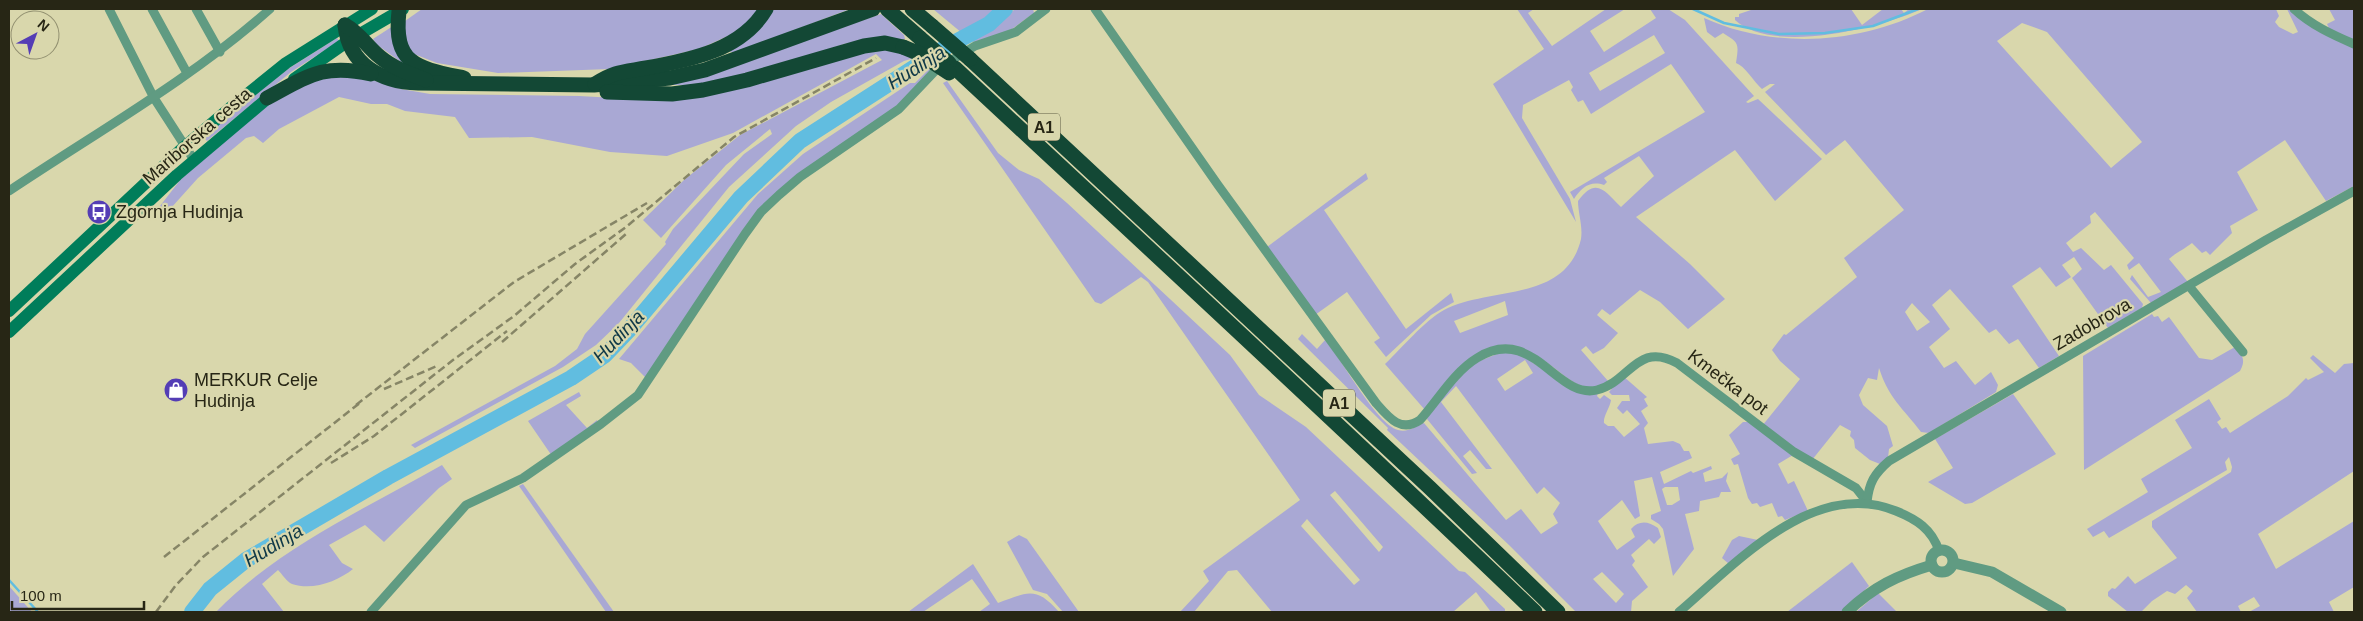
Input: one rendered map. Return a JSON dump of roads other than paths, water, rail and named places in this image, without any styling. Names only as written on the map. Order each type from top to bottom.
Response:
[{"type":"highway","points":[[594,85],[612,73],[677,62],[724,46],[754,27],[766,9]]},
{"type":"highway","points":[[267,98],[322,71],[336,69],[356,70],[403,83],[434,84],[594,85],[670,78],[705,70],[874,9]]},
{"type":"highway","name":"A1","points":[[886,9],[920,38],[952,71],[973,85],[1106,207],[1426,506],[1535,612]]},
{"type":"highway","name":"A1","points":[[912,9],[970,59],[1430,488],[1558,612]]},
{"type":"highway","points":[[401,10],[398,40],[400,49],[411,60],[426,68],[497,85]]},
{"type":"highway","points":[[345,25],[354,38],[392,66],[434,84]]},
{"type":"highway","points":[[354,38],[358,60],[380,76]]},
{"type":"highway","points":[[578,85],[592,92],[672,94],[703,90],[864,46],[885,43],[904,47],[952,71]]},
{"type":"main road","name":"Mariborska cesta","points":[[9,311],[184,147],[280,68],[372,9]]},
{"type":"main road","name":"Mariborska cesta","points":[[9,332],[194,160],[267,98],[354,38],[401,10]]},
{"type":"street","points":[[109,9],[154,98],[194,160]]},
{"type":"street","points":[[152,9],[187,73]]},
{"type":"street","points":[[196,9],[220,52]]},
{"type":"street","points":[[9,191],[154,98],[187,73],[220,52],[270,9]]},
{"type":"street","points":[[371,612],[466,505],[523,478],[601,424],[638,395],[745,234],[761,212],[779,195],[800,177],[899,109],[937,69],[975,46],[1016,32],[1046,9]]},
{"type":"street","name":"Kmečka pot","points":[[1095,9],[1218,185],[1376,404],[1395,423],[1403,426],[1413,425],[1420,420],[1470,363],[1488,352],[1500,350],[1524,352],[1561,379],[1589,391],[1598,390],[1645,358],[1656,355],[1669,358],[1794,452],[1856,488],[1867,502]]},
{"type":"street","points":[[2294,9],[2303,17],[2331,34],[2354,44]]},
{"type":"street","name":"Zadobrova","points":[[1867,502],[1868,488],[1873,477],[1889,462],[2354,190]]},
{"type":"street","points":[[2189,286],[2243,352]]},
{"type":"street","points":[[1679,612],[1732,566],[1785,526],[1812,512],[1867,502],[1882,505],[1914,519],[1927,528],[1939,550]]},
{"type":"street","points":[[1939,550],[1950,552],[1954,562]]},
{"type":"street","points":[[1939,550],[1932,558],[1932,565],[1937,570],[1944,572],[1950,569],[1954,562]]},
{"type":"street","points":[[1954,562],[1992,572],[2061,612]]},
{"type":"street","points":[[1847,612],[1883,583],[1902,573],[1932,565]]},
{"type":"waterway","name":"Hudinja","points":[[192,612],[210,589],[246,560],[388,477],[571,378],[605,355],[628,331],[741,197],[800,141],[946,47],[989,24],[1005,9]]},
{"type":"waterway","points":[[1693,9],[1724,23],[1779,34],[1825,33],[1873,26],[1918,9]]},
{"type":"waterway","points":[[9,580],[38,612]]},
{"type":"railway","points":[[156,612],[176,585],[203,557],[453,360],[514,316],[575,264],[626,227],[734,137],[876,58]]},
{"type":"railway","points":[[356,405],[514,282],[647,203]]},
{"type":"railway","points":[[502,342],[626,234]]},
{"type":"railway","points":[[331,463],[374,436],[507,331]]},
{"type":"railway","points":[[384,389],[437,366]]},
{"type":"railway","points":[[164,557],[361,402]]},
{"type":"place","name":"Zgornja Hudinja","points":[[99,212]]},
{"type":"place","name":"MERKUR Celje Hudinja","points":[[176,390]]}]
